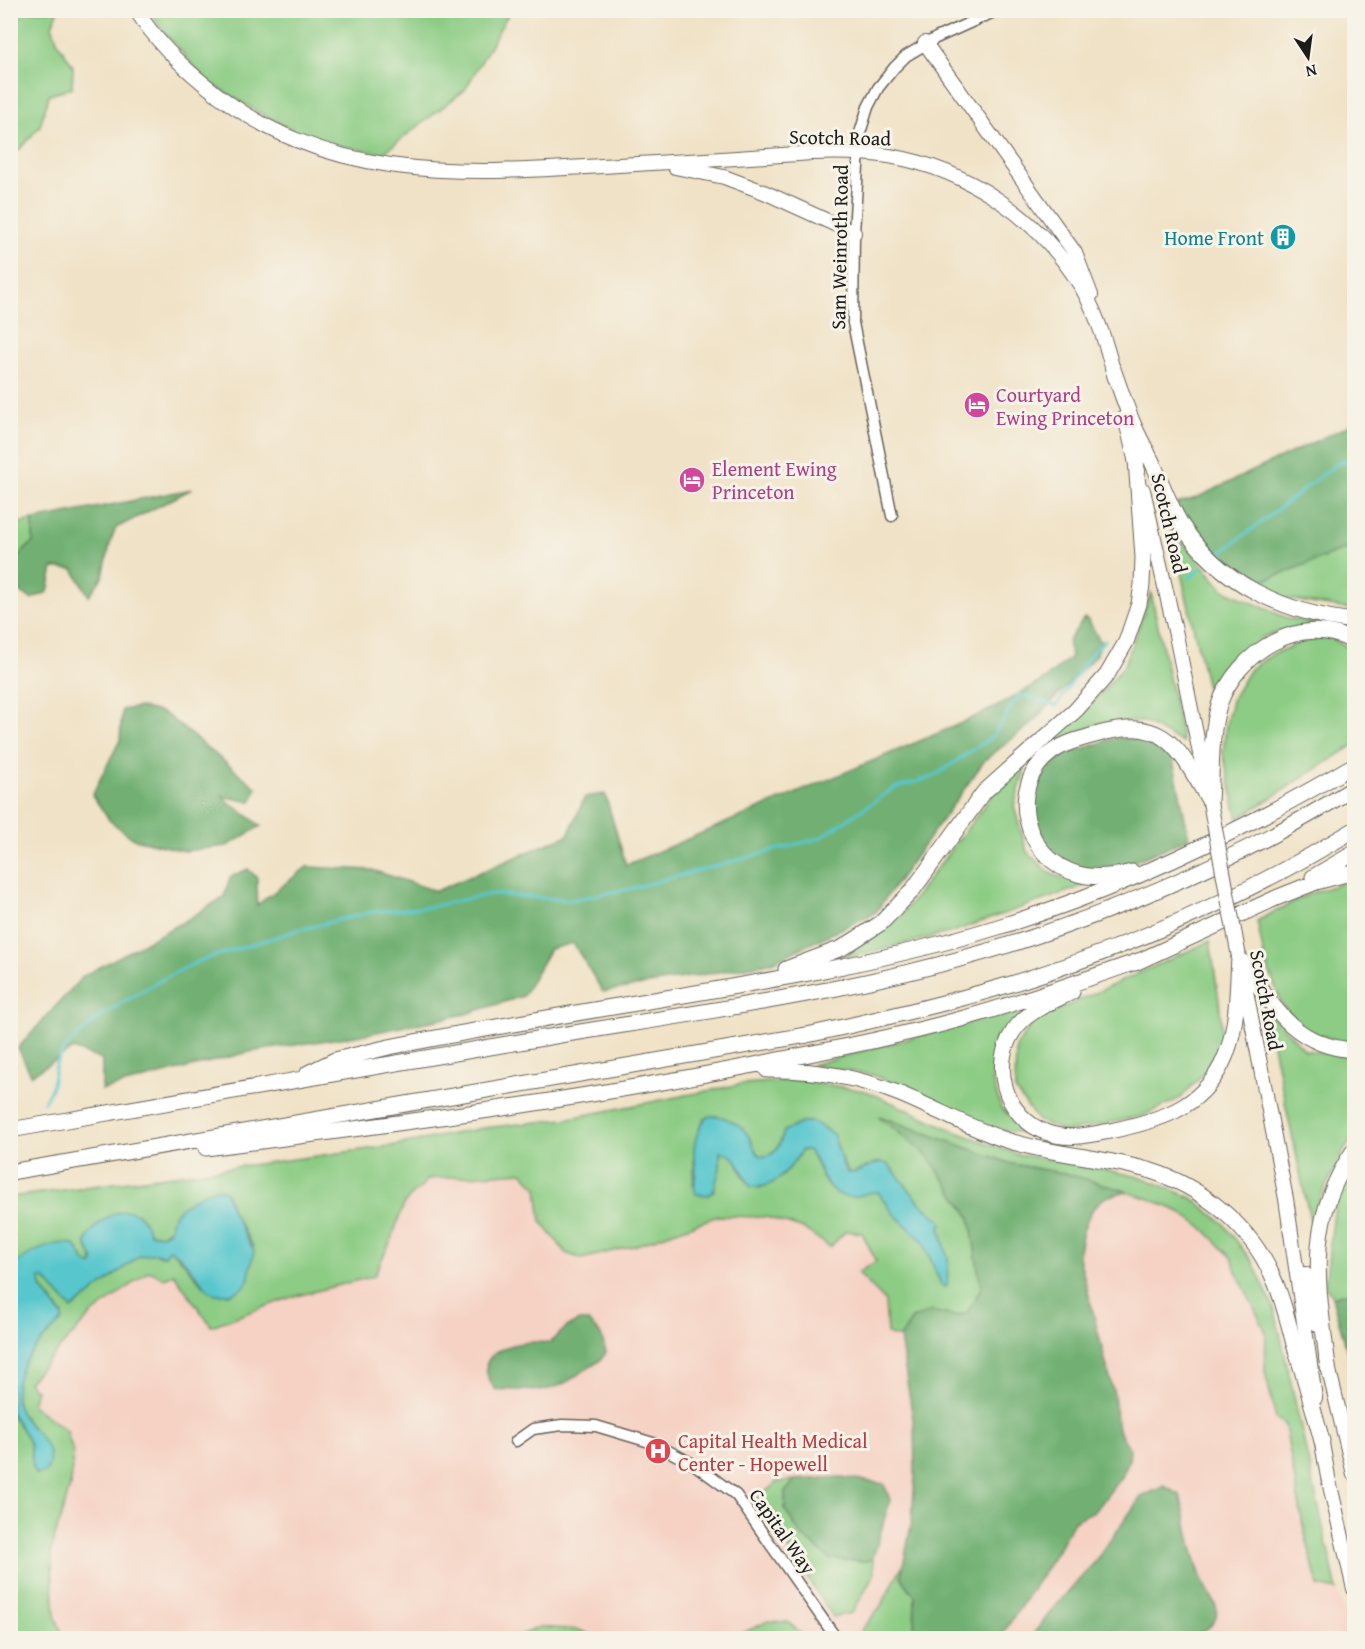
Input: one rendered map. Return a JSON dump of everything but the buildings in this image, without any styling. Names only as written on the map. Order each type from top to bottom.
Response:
[{"type":"highway","points":[[1113,369],[1132,421],[1170,504],[1182,525],[1204,553],[1242,584],[1279,604],[1311,614],[1354,621]]},
{"type":"highway","points":[[645,1001],[758,977],[792,967],[842,948],[872,930],[904,900],[984,792],[1088,698],[1107,675],[1120,654],[1139,604],[1143,570],[1136,460]]},
{"type":"highway","points":[[1210,802],[1215,726],[1219,706],[1239,669],[1266,646],[1298,632],[1327,631],[1354,642]]},
{"type":"highway","points":[[1187,853],[1147,868],[1116,875],[1091,877],[1067,871],[1044,854],[1030,833],[1025,805],[1030,779],[1043,760],[1062,746],[1104,732],[1137,728],[1154,733],[1175,747],[1210,802]]},
{"type":"highway","points":[[1252,821],[1312,784],[1354,753]]},
{"type":"highway","points":[[291,1080],[335,1060],[389,1047],[862,963],[967,936],[1034,916],[1131,880],[1252,821],[1354,765]]},
{"type":"highway","points":[[10,1130],[291,1080],[774,1000],[909,971],[991,950],[1091,916],[1223,861],[1308,816],[1354,788]]},
{"type":"highway","points":[[10,1172],[795,1037],[895,1016],[1002,987],[1134,939],[1258,884],[1354,830]]},
{"type":"highway","points":[[1276,898],[1354,852]]},
{"type":"highway","points":[[1239,957],[1236,1006],[1228,1047],[1213,1079],[1189,1103],[1172,1114],[1155,1120],[1067,1137],[1049,1134],[1028,1122],[1013,1106],[1002,1077],[1004,1052],[1014,1030],[1035,1011],[1086,985],[1276,898],[1316,882],[1354,872]]},
{"type":"highway","points":[[1239,957],[1272,1005],[1296,1030],[1319,1043],[1354,1050]]},
{"type":"highway","points":[[10,1172],[385,1126],[577,1097],[713,1073],[853,1046],[960,1019],[1144,959]]},
{"type":"highway","points":[[713,1073],[784,1070],[829,1074],[861,1081],[900,1094],[1011,1142],[1138,1168],[1162,1175],[1188,1187],[1232,1220],[1250,1239],[1267,1264],[1282,1300],[1322,1441]]},
{"type":"highway","points":[[1328,1367],[1318,1278],[1319,1234],[1332,1189],[1354,1150]]},
{"type":"main road","name":"Scotch Road","points":[[136,10],[176,58],[224,100],[285,136],[324,151],[376,164],[440,170],[513,171],[812,153],[858,153],[887,156],[930,166],[992,195],[1033,228],[1060,257],[1082,289],[1099,326],[1113,369],[1176,635],[1286,1199],[1328,1477],[1354,1589]]},
{"type":"main road","points":[[925,43],[1075,253],[1086,278],[1099,326]]},
{"type":"main road","points":[[640,164],[676,167],[724,177],[764,192],[854,233]]},
{"type":"main road","name":"Scotch Road","points":[[1286,1199],[1354,1474]]},
{"type":"street","name":"Sam Weinroth Road","points":[[892,516],[853,323],[854,233],[858,153],[863,120],[878,88],[906,56],[925,43],[998,10]]},
{"type":"street","name":"Capital Way","points":[[516,1441],[533,1429],[562,1425],[596,1426],[654,1443],[695,1465],[736,1495],[836,1638]]},
{"type":"shaded area","name":"Capital Health Medical Center - Hopewell","points":[[799,1080],[866,1091],[957,1132],[1016,1154],[1144,1178],[1224,1224],[1253,1263],[1275,1311],[1337,1590],[1352,1638],[598,1638],[579,1630],[540,1627],[513,1638],[11,1638],[10,1197],[391,1146],[483,1128],[565,1119],[742,1084]]},
{"type":"green space","points":[[22,11],[58,11],[52,26],[58,43],[73,66],[72,88],[49,95],[40,126],[19,150],[11,151],[11,20],[15,32]]},
{"type":"green space","points":[[151,11],[510,11],[465,90],[382,154],[312,140],[256,111],[207,81],[159,26]]},
{"type":"green space","points":[[1354,423],[1354,546],[1257,583],[1216,559],[1176,504],[1196,498]]},
{"type":"green space","points":[[192,489],[116,528],[103,576],[89,596],[73,569],[53,568],[48,592],[31,599],[11,585],[11,564],[33,542],[33,520]]},
{"type":"green space","points":[[33,520],[33,542],[11,564],[11,525]]},
{"type":"green space","points":[[1171,529],[1224,590],[1289,619],[1321,622],[1264,636],[1224,674],[1211,705]]},
{"type":"green space","points":[[1354,546],[1354,610],[1281,598],[1257,583]]},
{"type":"green space","points":[[1151,593],[1183,743],[1142,721],[1099,724],[1048,744],[1081,717],[1124,666]]},
{"type":"green space","points":[[1084,618],[1089,621],[1101,643],[1096,655],[1031,724],[985,760],[875,913],[770,963],[603,992],[573,943],[550,949],[523,996],[466,1014],[367,1034],[249,1052],[102,1090],[102,1060],[73,1049],[31,1075],[18,1048],[83,976],[185,921],[224,897],[230,877],[248,869],[257,878],[257,905],[307,867],[372,870],[436,891],[568,835],[585,797],[605,794],[626,865],[996,707],[1045,679],[1071,657],[1068,641]]},
{"type":"green space","points":[[1330,638],[1354,650],[1354,745],[1238,819],[1223,754],[1226,724],[1233,697],[1250,669],[1273,654],[1304,641]]},
{"type":"green space","points":[[140,707],[164,713],[257,788],[251,802],[221,796],[261,826],[227,846],[184,851],[134,839],[110,821],[92,795],[120,740],[122,710]]},
{"type":"green space","points":[[1115,738],[1142,739],[1173,760],[1189,838],[1124,866],[1079,869],[1047,847],[1035,821],[1035,786],[1050,766],[1065,754]]},
{"type":"green space","points":[[1027,763],[1014,806],[1027,852],[1051,874],[1086,885],[952,932],[840,959],[900,917],[997,789]]},
{"type":"green space","points":[[1354,879],[1354,1042],[1342,1042],[1302,1029],[1283,1006],[1265,961],[1257,921],[1309,894]]},
{"type":"green space","points":[[1210,941],[1220,1007],[1222,1038],[1208,1068],[1181,1098],[1142,1116],[1065,1132],[1038,1121],[1015,1090],[1016,1047],[1033,1021]]},
{"type":"green space","points":[[1028,1006],[1000,1043],[992,1079],[1001,1108],[1030,1134],[989,1128],[873,1075],[811,1065]]},
{"type":"green space","points":[[1265,1008],[1305,1050],[1354,1057],[1354,1137],[1345,1149],[1320,1198],[1312,1229]]},
{"type":"green space","points":[[799,1080],[866,1091],[957,1132],[1016,1154],[1144,1178],[1192,1198],[1224,1224],[1253,1263],[1275,1311],[1337,1590],[1318,1586],[1303,1525],[1285,1425],[1276,1418],[1265,1372],[1266,1332],[1235,1269],[1233,1259],[1206,1231],[1180,1212],[1150,1199],[1068,1174],[1012,1164],[881,1117],[928,1156],[970,1217],[981,1288],[967,1313],[954,1316],[944,1313],[913,1317],[900,1338],[887,1334],[885,1301],[858,1273],[876,1261],[862,1233],[846,1231],[830,1247],[804,1229],[766,1217],[718,1216],[637,1245],[582,1259],[566,1253],[541,1221],[537,1188],[522,1172],[428,1179],[404,1204],[392,1238],[374,1276],[289,1298],[211,1326],[174,1274],[164,1278],[149,1271],[91,1315],[28,1382],[36,1390],[32,1405],[67,1431],[73,1452],[71,1483],[51,1550],[55,1615],[64,1638],[11,1638],[10,1412],[28,1441],[36,1474],[45,1472],[49,1463],[47,1447],[18,1408],[16,1384],[26,1358],[63,1315],[41,1287],[40,1278],[45,1279],[72,1309],[139,1256],[155,1253],[162,1256],[169,1249],[207,1288],[223,1294],[252,1260],[253,1246],[232,1211],[227,1195],[221,1189],[161,1235],[150,1233],[140,1216],[119,1214],[103,1220],[86,1240],[93,1266],[85,1262],[75,1245],[12,1267],[11,1271],[11,1197],[391,1146],[483,1128],[565,1119],[742,1084]],"holes":[[[704,1119],[751,1142],[760,1156],[770,1155],[777,1149],[785,1131],[804,1122],[813,1122],[834,1140],[845,1168],[852,1173],[875,1163],[893,1170],[920,1203],[942,1224],[940,1227],[948,1260],[946,1287],[941,1284],[923,1241],[893,1213],[878,1192],[850,1196],[834,1191],[824,1180],[808,1150],[802,1150],[789,1169],[775,1181],[759,1188],[746,1180],[732,1155],[720,1152],[720,1168],[693,1184],[695,1145]]]},
{"type":"green space","points":[[878,1116],[1012,1164],[1068,1174],[1127,1191],[1103,1199],[1092,1210],[1083,1233],[1079,1257],[1114,1395],[1118,1430],[1130,1449],[1129,1460],[1123,1474],[1100,1505],[1094,1511],[1074,1521],[1000,1638],[914,1638],[915,1596],[901,1577],[912,1520],[915,1475],[914,1425],[900,1338],[913,1318],[932,1311],[954,1316],[967,1313],[981,1288],[970,1217],[928,1156]]},
{"type":"green space","points":[[1354,1169],[1354,1291],[1332,1297],[1325,1285],[1336,1196]]},
{"type":"green space","points":[[1354,1291],[1354,1375],[1332,1297]]},
{"type":"green space","points":[[579,1321],[588,1321],[601,1335],[606,1352],[602,1358],[567,1382],[553,1388],[536,1391],[496,1390],[489,1380],[486,1366],[494,1354],[516,1344],[550,1342],[567,1327]]},
{"type":"green space","points":[[842,1477],[884,1484],[890,1500],[873,1558],[867,1561],[830,1559],[801,1535],[785,1510],[785,1492],[795,1480]]},
{"type":"green space","points":[[795,1480],[785,1493],[867,1561],[873,1558],[874,1575],[852,1613],[833,1617],[756,1500],[777,1482]]},
{"type":"green space","points":[[1164,1486],[1180,1495],[1197,1564],[1216,1606],[1213,1623],[1188,1638],[1030,1638],[1094,1563],[1141,1497]]},
{"type":"green space","points":[[902,1567],[901,1577],[915,1596],[914,1638],[855,1638],[880,1607]]},
{"type":"green space","points":[[768,1621],[788,1622],[807,1638],[733,1638]]},
{"type":"green space","points":[[540,1627],[579,1630],[598,1638],[513,1638]]},
{"type":"water","points":[[709,1116],[725,1118],[740,1127],[748,1135],[760,1156],[770,1155],[777,1149],[784,1131],[804,1122],[813,1122],[833,1134],[844,1168],[848,1173],[878,1163],[889,1165],[920,1203],[942,1222],[940,1227],[948,1260],[947,1286],[944,1287],[941,1284],[923,1241],[893,1213],[878,1192],[850,1197],[834,1191],[808,1150],[802,1150],[787,1170],[775,1181],[760,1187],[751,1187],[736,1160],[720,1152],[720,1168],[713,1192],[708,1195],[696,1194],[694,1188],[695,1145],[697,1134]]},
{"type":"water","points":[[217,1189],[225,1191],[232,1211],[254,1251],[248,1281],[244,1287],[231,1294],[215,1294],[209,1291],[181,1257],[169,1249],[165,1256],[155,1253],[139,1256],[72,1309],[45,1279],[40,1278],[41,1287],[63,1317],[62,1321],[25,1361],[17,1381],[18,1409],[45,1444],[50,1457],[46,1471],[36,1474],[30,1445],[11,1412],[10,1271],[22,1259],[40,1249],[68,1243],[75,1245],[85,1262],[92,1266],[94,1261],[86,1243],[93,1229],[108,1217],[125,1211],[133,1212],[140,1216],[150,1233],[161,1235],[170,1231],[172,1218],[180,1208]]},
{"type":"waterway","points":[[1221,553],[1335,465],[1354,457]]},
{"type":"waterway","points":[[1189,578],[1201,569]]},
{"type":"waterway","points":[[44,1102],[51,1089],[56,1064],[65,1048],[100,1016],[157,982],[199,961],[298,930],[372,912],[429,907],[491,894],[570,900],[633,888],[820,838],[894,788],[933,777],[993,736],[1019,694],[1056,706],[1092,653],[1105,640]]},
{"type":"place","name":"Home Front","points":[[1283,237]]},
{"type":"place","name":"Courtyard Ewing Princeton","points":[[977,405]]},
{"type":"place","name":"Element Ewing Princeton","points":[[692,480]]},
{"type":"place","name":"Capital Health Medical Center - Hopewell","points":[[658,1451]]}]
